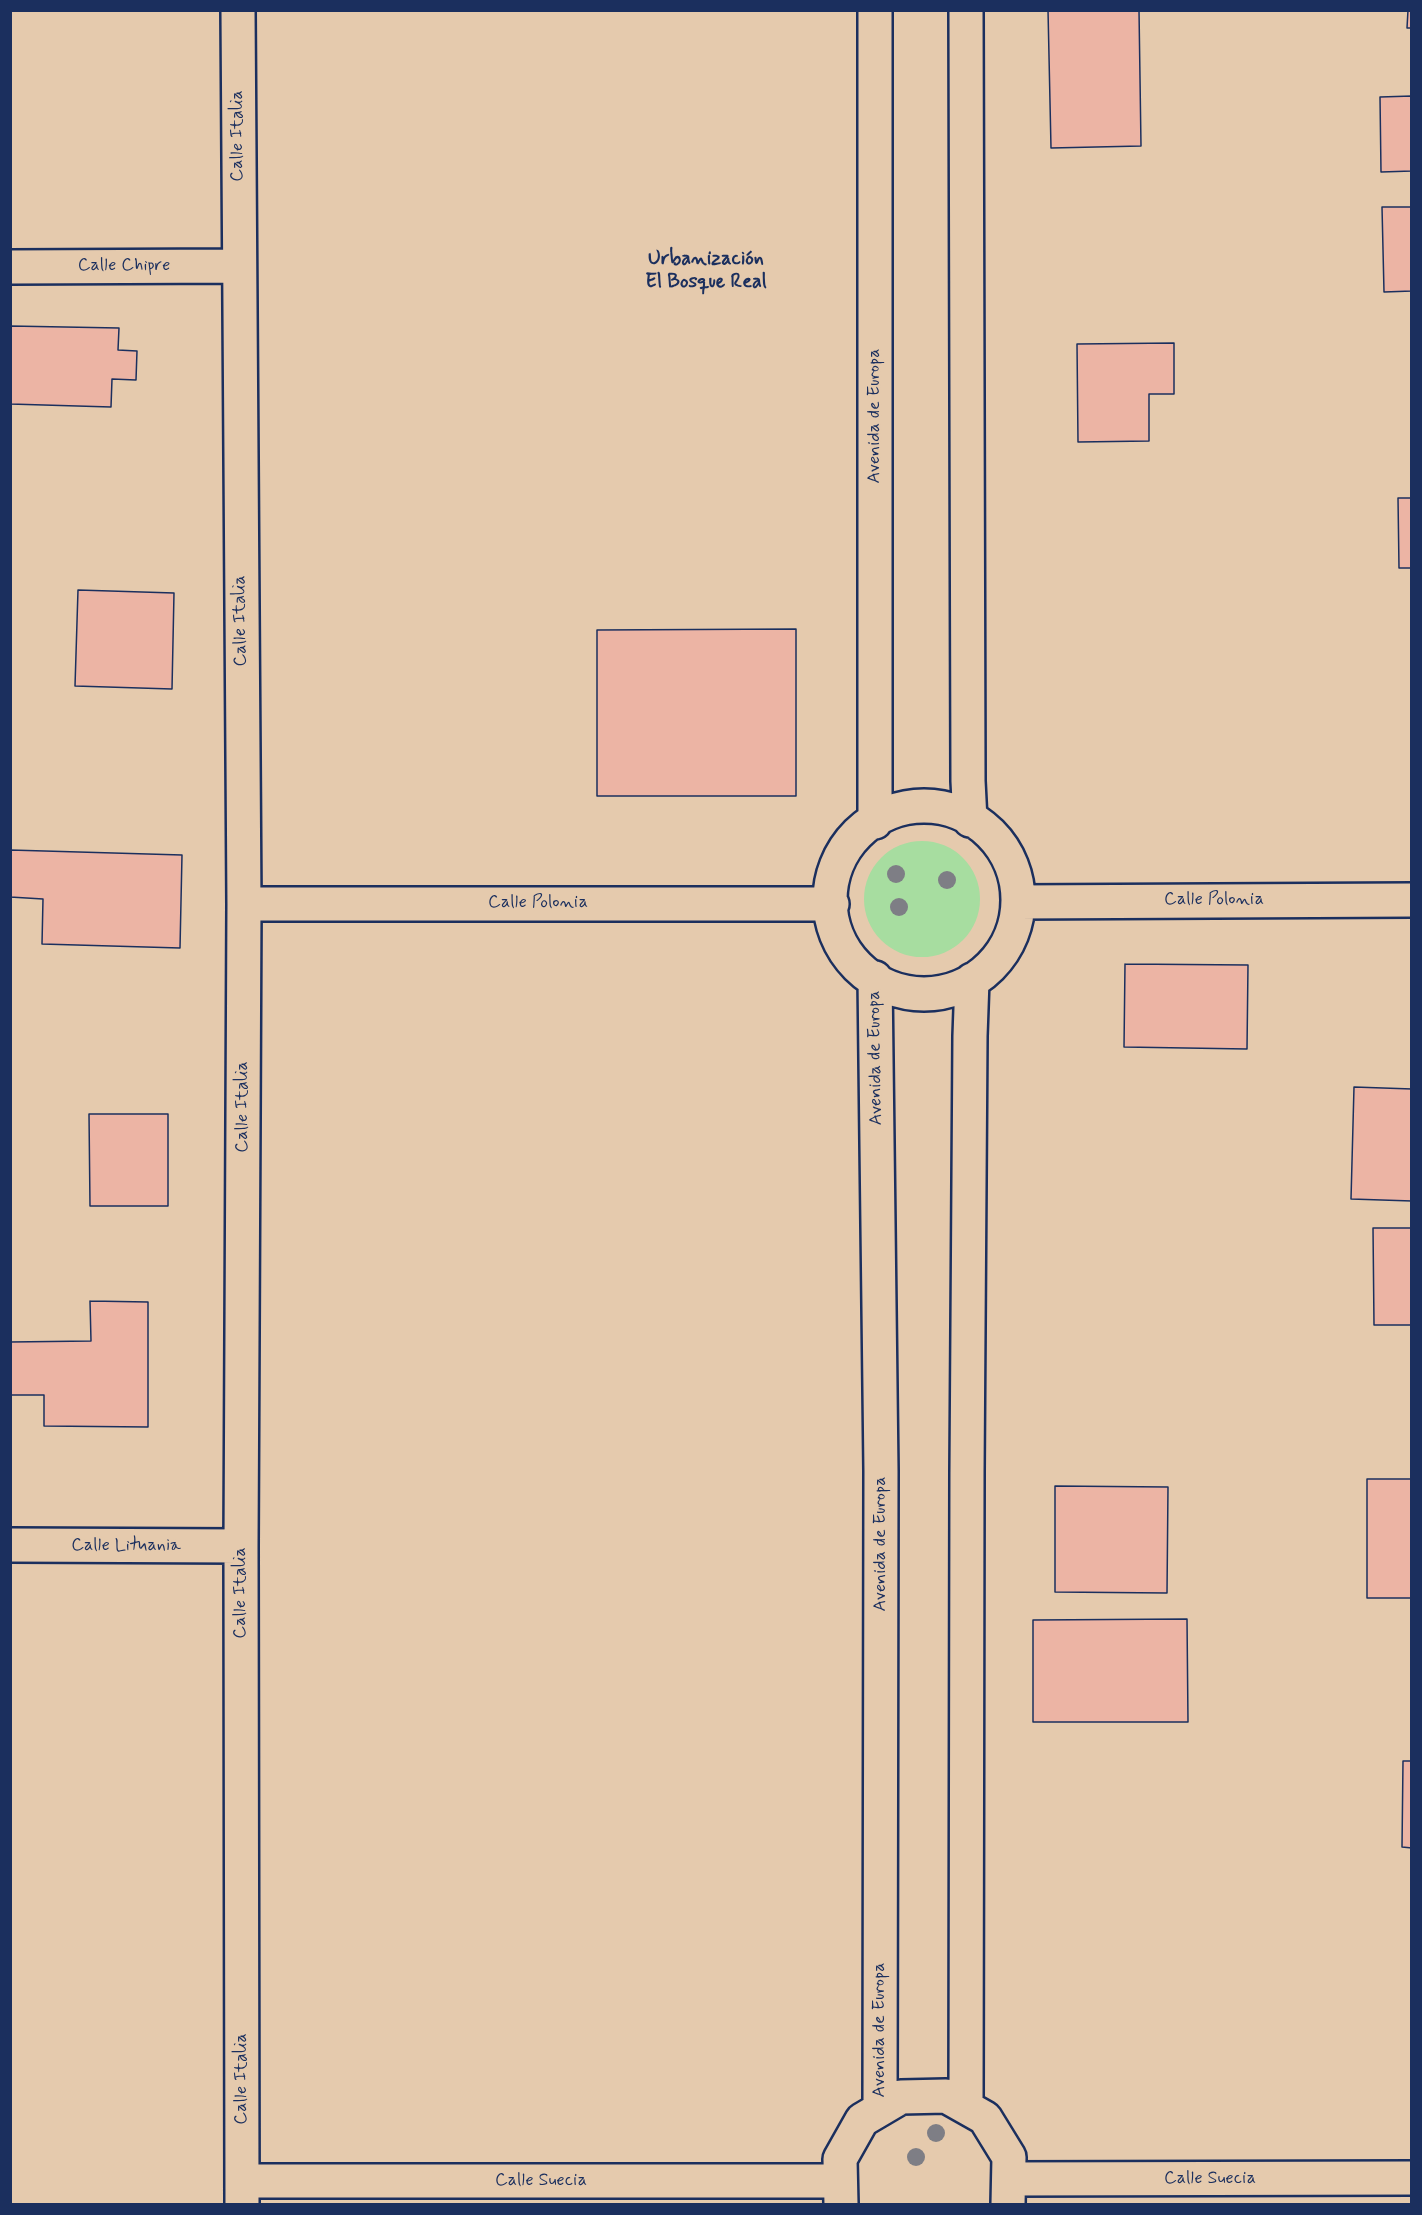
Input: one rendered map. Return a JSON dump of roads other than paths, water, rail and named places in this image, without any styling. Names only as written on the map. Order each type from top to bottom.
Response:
[{"type":"street","name":"Calle Italia","points":[[238,10],[244,904],[241,1546],[242,2193]]},
{"type":"street","name":"Avenida de Europa","points":[[875,10],[875,822]]},
{"type":"street","points":[[966,10],[968,781],[970,820]]},
{"type":"street","name":"Calle Chipre","points":[[10,267],[238,266]]},
{"type":"street","points":[[948,807],[970,820],[991,831],[1017,873],[1018,924],[994,967],[951,993],[901,993],[858,969],[832,926],[831,877],[855,833],[898,808],[948,807]]},
{"type":"street","name":"Calle Polonia","points":[[1017,902],[1412,900]]},
{"type":"street","name":"Calle Polonia","points":[[244,904],[832,904]]},
{"type":"street","name":"Avenida de Europa","points":[[875,978],[881,1471],[880,2109]]},
{"type":"street","points":[[966,2107],[968,1377],[972,980]]},
{"type":"street","name":"Calle Lituania","points":[[10,1545],[241,1546]]},
{"type":"street","points":[[840,2193],[840,2159],[862,2120],[901,2097],[946,2096],[986,2118],[1009,2157],[1009,2192]]},
{"type":"street","name":"Calle Suecia","points":[[1009,2192],[1412,2178]]},
{"type":"street","name":"Calle Suecia","points":[[242,2193],[840,2193]]},
{"type":"district","name":"Urbanización El Bosque Real","points":[[706,272]]}]
